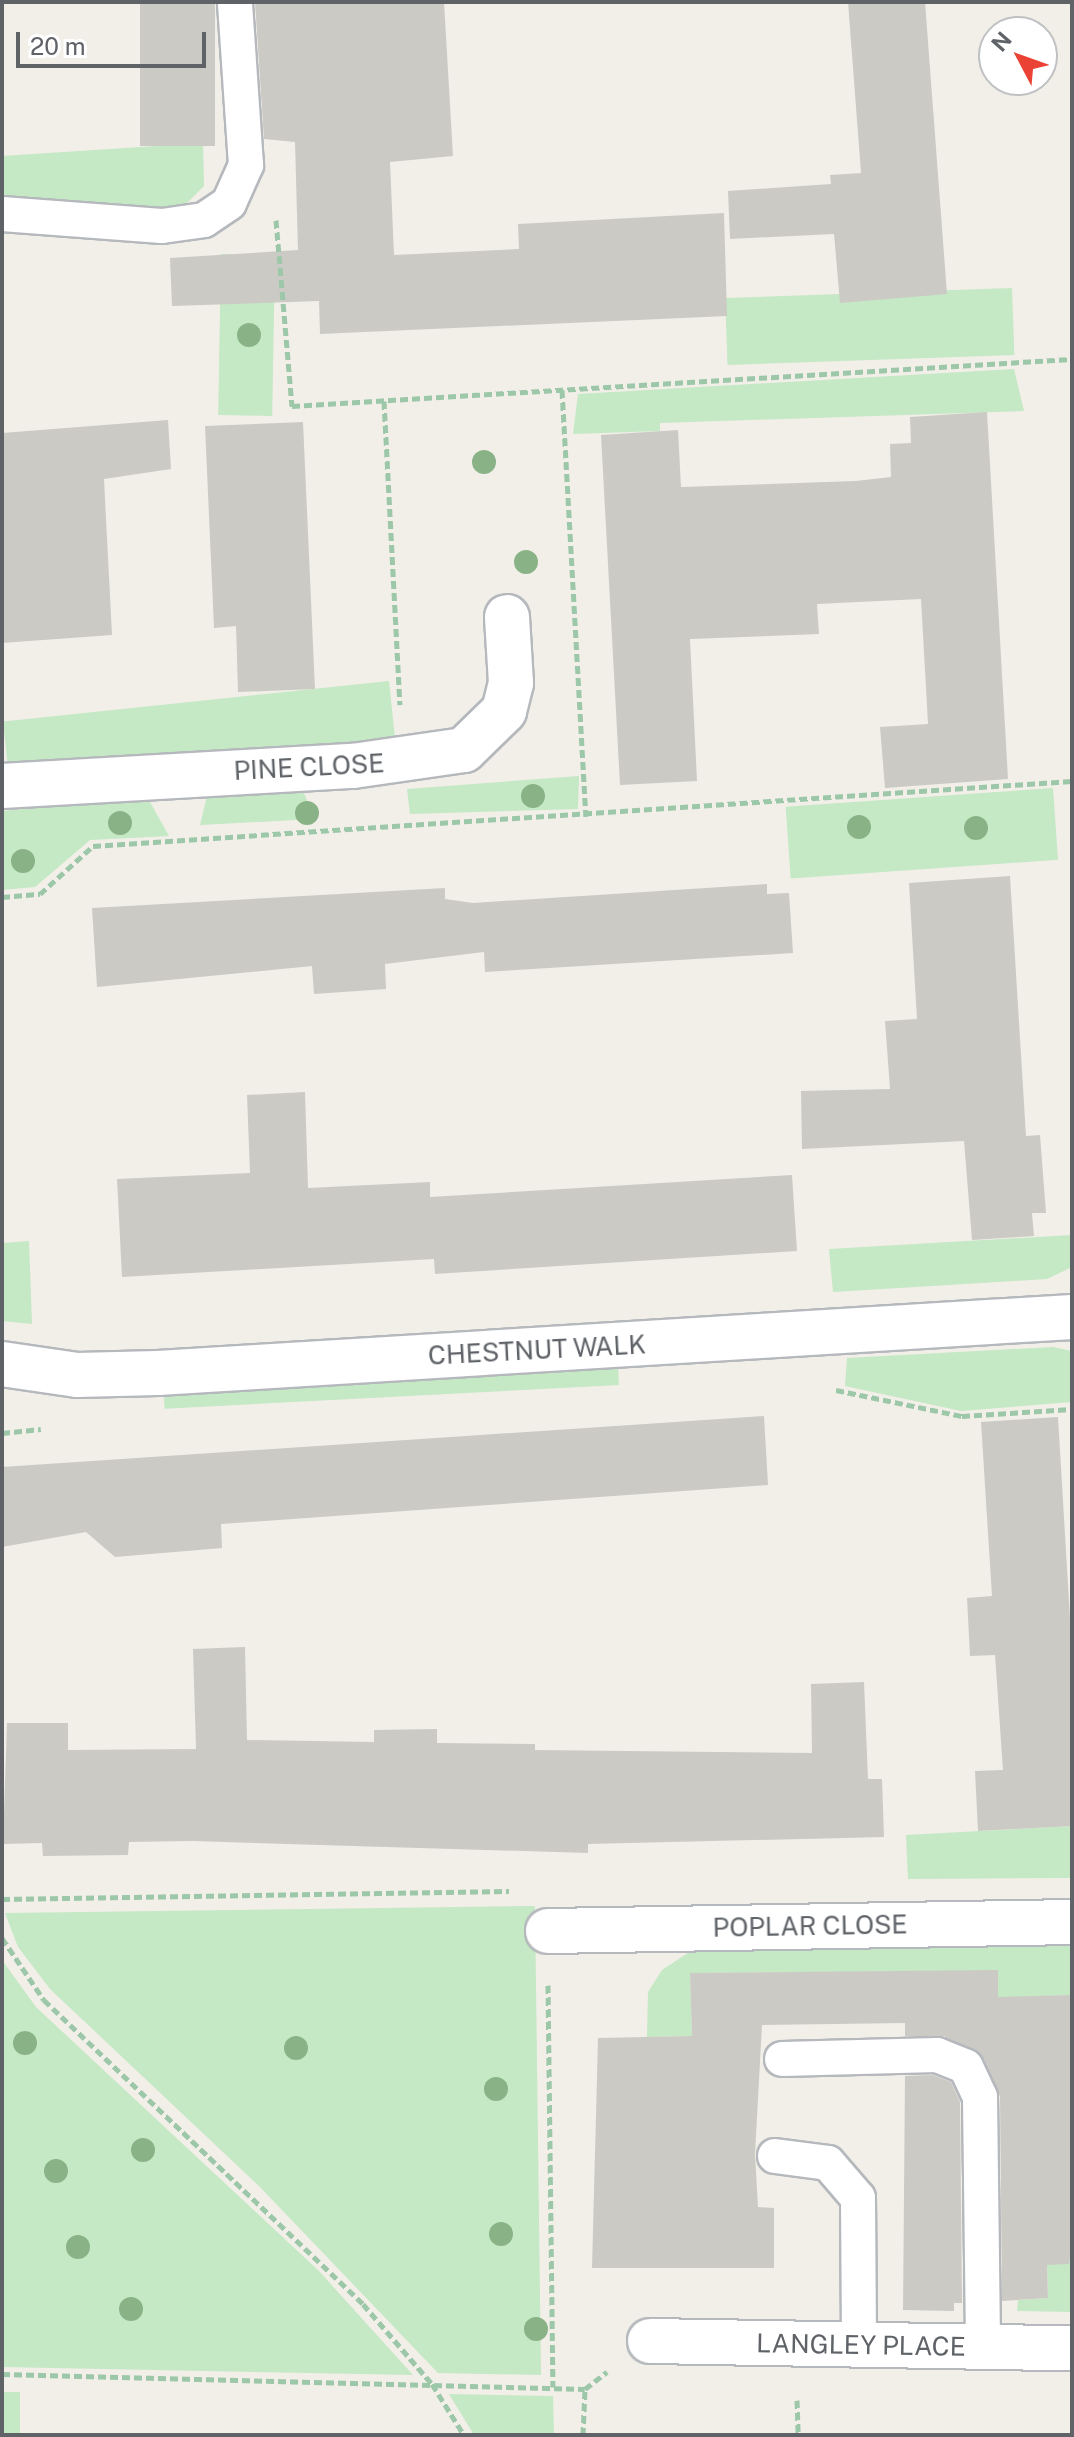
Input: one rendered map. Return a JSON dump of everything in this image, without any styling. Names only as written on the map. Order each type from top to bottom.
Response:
[{"type":"street","name":"PINE CLOSE","points":[[2,786],[402,762],[464,750],[504,711],[511,683],[507,617]]},
{"type":"street","name":"CHESTNUT WALK","points":[[2,1364],[77,1375],[158,1373],[1072,1317]]},
{"type":"street","name":"POPLAR CLOSE","points":[[548,1931],[1072,1922]]},
{"type":"street","name":"LANGLEY PLACE","points":[[650,2341],[1072,2348]]},
{"type":"lane","points":[[2,214],[162,226],[204,220],[229,203],[246,165],[235,2]]},
{"type":"lane","points":[[782,2059],[937,2055],[966,2067],[980,2097],[983,2347]]},
{"type":"lane","points":[[775,2156],[828,2163],[858,2198],[859,2345]]},
{"type":"path","points":[[229,203],[281,222],[292,406],[1072,359]]},
{"type":"path","points":[[562,390],[586,816]]},
{"type":"path","points":[[384,401],[404,822]]},
{"type":"path","points":[[2,897],[40,894],[93,846],[404,822],[586,816],[1072,781]]},
{"type":"path","points":[[2,1899],[544,1890],[548,1931],[553,2387]]},
{"type":"path","points":[[2,1938],[44,2000],[255,2194],[432,2384],[464,2435]]},
{"type":"path","points":[[2,2374],[585,2389],[650,2341]]},
{"type":"path","points":[[583,2435],[585,2389]]},
{"type":"green space","points":[[203,143],[204,186],[181,209],[2,198],[2,156]]},
{"type":"green space","points":[[221,254],[275,255],[272,416],[218,415]]},
{"type":"green space","points":[[1012,288],[1014,355],[728,365],[725,298]]},
{"type":"green space","points":[[1014,369],[1024,411],[660,423],[660,431],[573,434],[578,394]]},
{"type":"green space","points":[[389,681],[395,740],[9,780],[3,722]]},
{"type":"green space","points":[[579,776],[578,809],[410,814],[407,789]]},
{"type":"green space","points":[[1053,788],[1058,860],[791,879],[786,807]]},
{"type":"green space","points":[[304,793],[314,819],[200,825],[207,796]]},
{"type":"green space","points":[[130,799],[150,802],[169,836],[90,840],[35,887],[2,890],[2,811]]},
{"type":"green space","points":[[1072,1235],[1072,1267],[1047,1279],[833,1292],[829,1249]]},
{"type":"green space","points":[[29,1241],[32,1324],[2,1321],[2,1243]]},
{"type":"green space","points":[[1053,1347],[1072,1351],[1072,1402],[961,1411],[845,1386],[847,1358]]},
{"type":"green space","points":[[618,1366],[619,1385],[165,1409],[164,1390]]},
{"type":"green space","points":[[1072,1826],[1072,1878],[908,1879],[906,1835]]},
{"type":"green space","points":[[535,1906],[541,2375],[438,2373],[259,2186],[50,1989],[18,1947],[5,1913]]},
{"type":"green space","points":[[1072,1946],[1072,1995],[1046,1996],[998,2022],[998,1971],[690,1973],[692,2036],[647,2037],[648,1992],[662,1970],[697,1947]]},
{"type":"green space","points":[[2,1960],[36,2007],[319,2271],[413,2375],[2,2367]]},
{"type":"green space","points":[[1072,2244],[1072,2312],[1017,2311],[1018,2300],[1048,2298],[1047,2265]]},
{"type":"green space","points":[[2,2392],[20,2392],[20,2435],[2,2435]]},
{"type":"green space","points":[[449,2394],[553,2396],[554,2435],[474,2435]]},
{"type":"building","points":[[140,2],[215,2],[215,146],[140,146]]},
{"type":"building","points":[[255,2],[444,2],[453,156],[390,162],[394,255],[519,249],[518,224],[724,213],[727,316],[320,334],[319,301],[172,306],[170,258],[298,250],[295,142],[264,139]]},
{"type":"building","points":[[848,2],[925,2],[947,294],[840,303],[834,234],[730,239],[728,191],[831,184],[830,175],[861,173]]},
{"type":"building","points":[[987,412],[1008,779],[885,788],[880,727],[928,724],[921,599],[817,604],[819,634],[690,639],[697,781],[620,785],[601,435],[678,430],[681,487],[856,481],[891,477],[890,444],[911,443],[910,417]]},
{"type":"building","points":[[168,420],[171,469],[104,479],[112,635],[2,643],[2,433]]},
{"type":"building","points":[[303,422],[315,689],[238,692],[236,626],[214,628],[205,426]]},
{"type":"building","points":[[1010,876],[1026,1136],[1040,1135],[1046,1213],[1032,1213],[1034,1236],[972,1240],[964,1141],[802,1149],[801,1091],[890,1089],[885,1021],[917,1019],[909,883]]},
{"type":"building","points":[[767,884],[767,894],[789,893],[793,953],[485,972],[484,952],[385,964],[386,989],[314,994],[312,966],[97,987],[92,908],[445,888],[445,899],[473,903]]},
{"type":"building","points":[[305,1092],[308,1188],[430,1182],[430,1197],[792,1175],[797,1251],[435,1274],[434,1259],[122,1277],[117,1179],[250,1173],[247,1095]]},
{"type":"building","points":[[764,1416],[768,1485],[221,1524],[222,1548],[115,1557],[86,1532],[2,1547],[2,1467]]},
{"type":"building","points":[[1058,1417],[1072,1652],[1072,1826],[978,1831],[975,1771],[1003,1770],[995,1655],[970,1656],[967,1598],[992,1596],[981,1422]]},
{"type":"building","points":[[245,1647],[247,1740],[374,1742],[374,1730],[437,1729],[437,1743],[535,1744],[535,1750],[812,1753],[811,1684],[864,1682],[868,1779],[882,1779],[884,1837],[588,1844],[588,1853],[192,1841],[129,1842],[128,1855],[43,1856],[42,1843],[3,1844],[7,1723],[68,1723],[68,1750],[196,1749],[193,1649]]},
{"type":"building","points":[[998,1970],[998,1997],[1072,1995],[1072,2244],[1069,2264],[1047,2265],[1048,2298],[1002,2301],[1000,2097],[984,2059],[944,2036],[905,2036],[905,2023],[762,2025],[755,2154],[758,2207],[774,2208],[774,2268],[592,2268],[598,2038],[692,2036],[690,1973]]},
{"type":"building","points":[[933,2075],[951,2082],[960,2102],[962,2303],[954,2303],[954,2311],[903,2310],[905,2076]]}]
